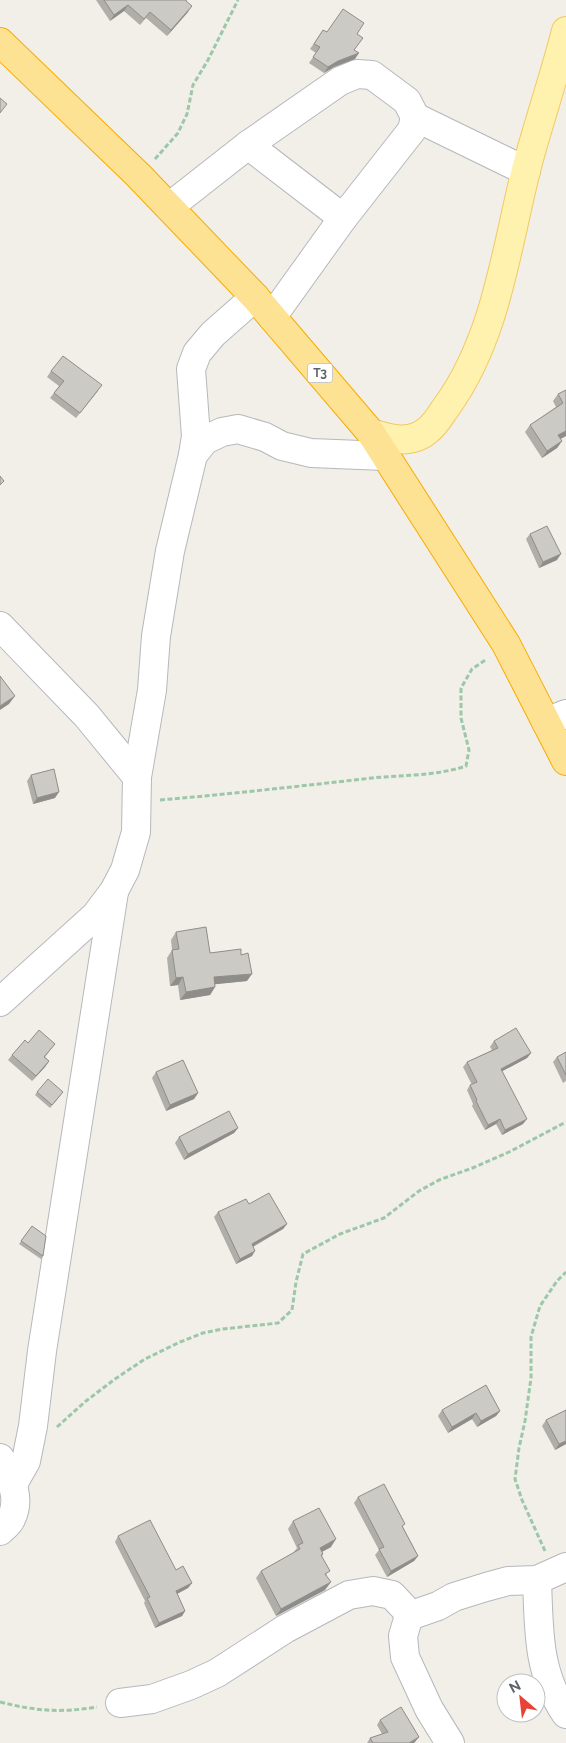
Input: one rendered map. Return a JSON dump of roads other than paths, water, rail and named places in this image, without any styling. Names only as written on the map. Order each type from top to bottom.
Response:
[{"type":"highway","name":"T3","points":[[0,42],[138,175],[264,307],[370,433],[556,718],[566,761]]},
{"type":"main road","points":[[370,433],[392,440],[412,439],[427,431],[455,395],[468,374],[480,348],[488,323],[518,211],[526,171],[566,31]]},
{"type":"street","points":[[0,1002],[96,914],[114,891],[125,870],[136,832],[137,790],[152,690],[156,636],[170,551],[194,455],[196,436],[191,369],[197,352],[213,334],[264,307],[344,218],[412,130],[414,117],[407,101],[372,75],[357,74],[340,81],[248,145],[168,207]]},
{"type":"street","points":[[414,117],[526,171]]},
{"type":"street","points":[[248,145],[344,218]]},
{"type":"street","points":[[194,455],[205,440],[222,432],[238,429],[265,437],[282,446],[311,453],[385,456]]},
{"type":"street","points":[[0,626],[87,716],[137,790]]},
{"type":"street","points":[[14,1484],[26,1461],[33,1426],[42,1351],[114,891]]},
{"type":"street","points":[[0,1458],[14,1484],[16,1501],[11,1520],[0,1531]]},
{"type":"street","points":[[120,1703],[152,1699],[217,1673],[285,1629],[349,1595],[373,1591],[392,1595],[408,1612],[415,1614],[438,1606],[454,1597],[508,1581],[549,1575],[542,1660],[548,1681],[566,1714]]},
{"type":"street","points":[[408,1612],[403,1636],[405,1657],[429,1709],[450,1743]]}]
